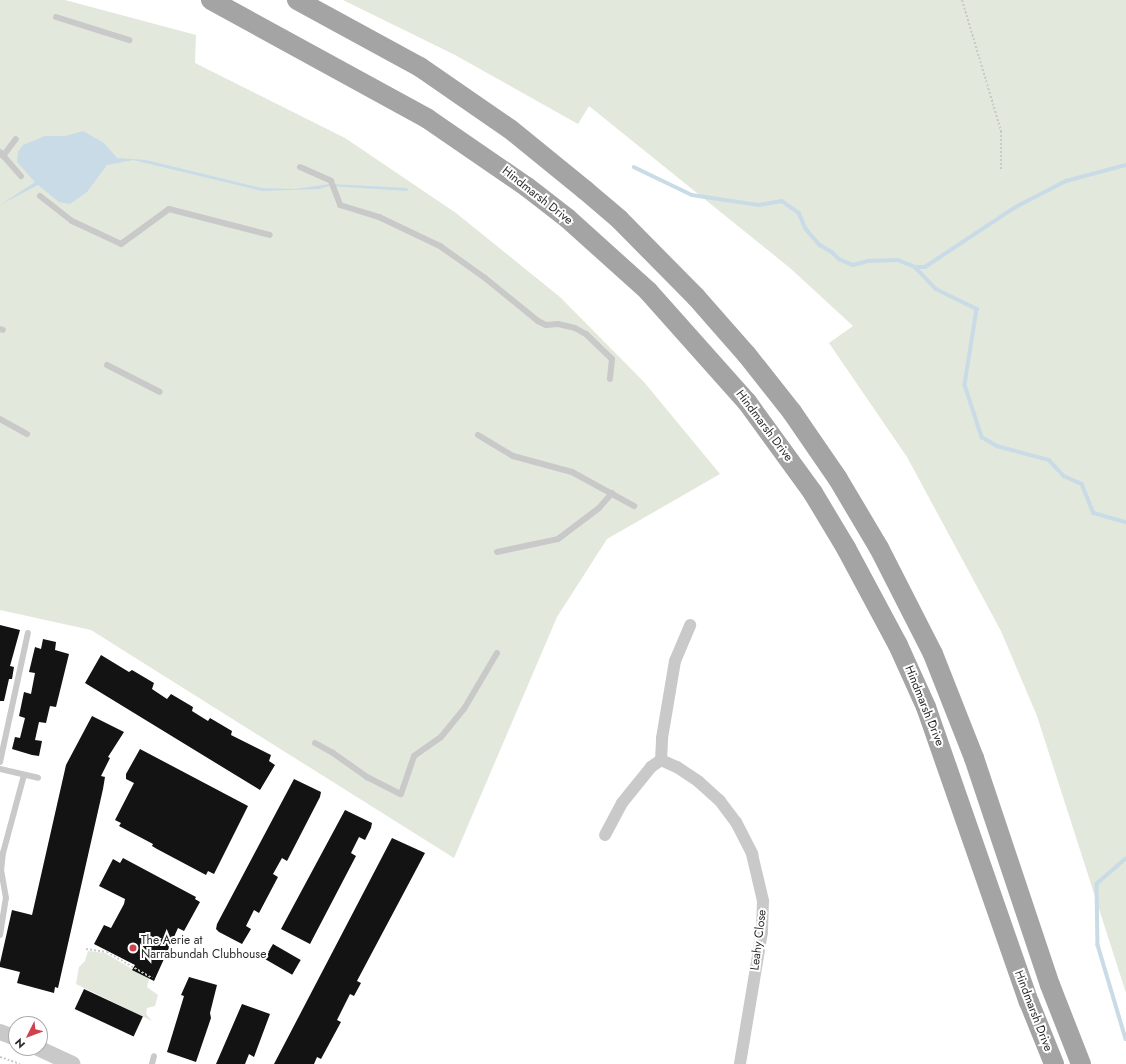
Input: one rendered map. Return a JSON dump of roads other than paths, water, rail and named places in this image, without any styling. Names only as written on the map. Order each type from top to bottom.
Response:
[{"type":"main road","name":"Hindmarsh Drive","points":[[211,0],[428,119],[527,187],[567,218],[648,291],[747,402],[813,493],[846,548],[898,644],[926,707],[1029,1002],[1054,1064]]},
{"type":"main road","name":"Hindmarsh Drive","points":[[297,0],[420,67],[510,129],[585,190],[624,224],[696,297],[747,354],[792,412],[838,479],[880,548],[933,654],[974,758],[1050,985],[1081,1064]]},
{"type":"street","points":[[605,835],[622,803],[651,767],[661,760],[662,738],[675,661],[690,626]]},
{"type":"street","name":"Leahy Close","points":[[661,760],[677,767],[699,782],[728,811],[745,838],[757,870],[763,901],[762,927],[740,1064]]},
{"type":"street","points":[[48,1053],[72,1064]]},
{"type":"lane","points":[[56,17],[129,40]]},
{"type":"lane","points":[[16,139],[2,154],[21,176]]},
{"type":"lane","points":[[300,166],[331,181],[340,205],[385,220],[440,246],[485,278],[538,321],[546,325],[558,324],[575,328],[586,334],[612,359],[610,379]]},
{"type":"lane","points":[[40,196],[72,221],[121,244],[169,209],[270,235]]},
{"type":"lane","points":[[107,365],[160,392]]},
{"type":"lane","points":[[0,419],[27,434]]},
{"type":"lane","points":[[478,435],[513,456],[572,472],[634,506]]},
{"type":"lane","points":[[497,552],[558,539],[590,516],[612,493]]},
{"type":"lane","points":[[0,762],[2,746],[28,633]]},
{"type":"lane","points":[[315,743],[333,752],[367,778],[401,794],[414,756],[441,737],[453,723],[497,653]]},
{"type":"lane","points":[[0,769],[38,778]]},
{"type":"lane","points":[[0,935],[6,898],[0,871],[3,853],[24,775]]},
{"type":"lane","points":[[152,1064],[154,1056]]},
{"type":"water","points":[[83,131],[104,143],[117,158],[146,160],[261,188],[295,189],[330,184],[407,188],[408,191],[329,186],[319,189],[262,191],[133,160],[107,165],[87,192],[70,204],[59,202],[38,185],[0,205],[35,182],[17,162],[18,152],[23,145],[45,136],[65,136]]},
{"type":"waterway","points":[[915,267],[925,267],[1014,208],[1066,181],[1126,165]]},
{"type":"waterway","points":[[634,167],[692,195],[759,205],[782,201],[799,213],[806,229],[820,245],[832,252],[839,259],[853,265],[868,261],[898,260],[915,267],[936,289],[977,309],[965,385],[982,437],[997,446],[1049,460],[1064,476],[1082,484],[1094,513],[1126,522]]},
{"type":"waterway","points":[[1126,859],[1097,884],[1098,945],[1126,1039]]},
{"type":"place","name":"The Aerie at Narrabundah Clubhouse","points":[[133,948]]}]
